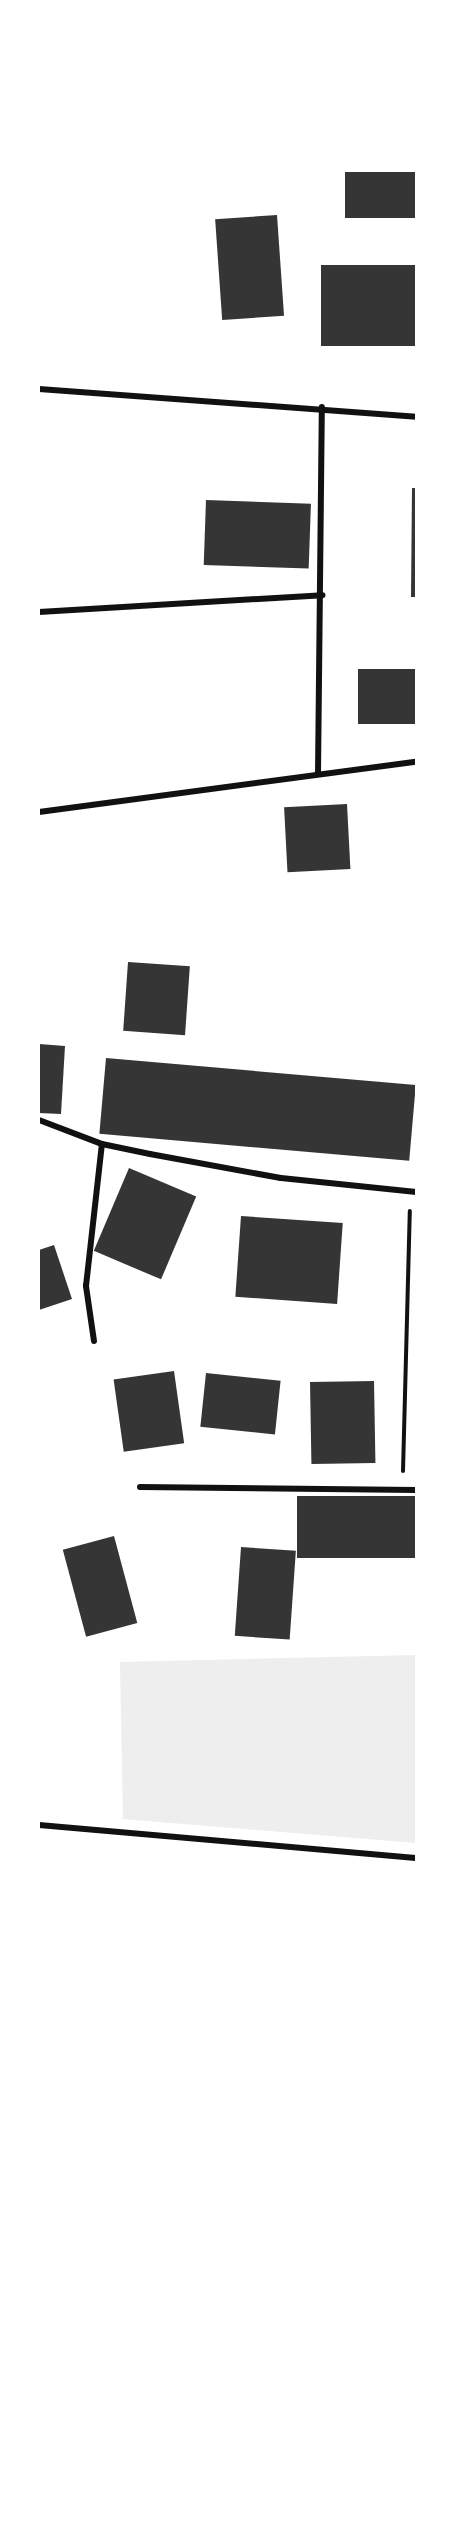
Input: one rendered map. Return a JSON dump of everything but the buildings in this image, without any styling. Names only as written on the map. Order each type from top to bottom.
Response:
[{"type":"street","points":[[39,389],[322,407],[416,417]]},
{"type":"street","points":[[318,774],[322,595],[322,407]]},
{"type":"street","points":[[39,612],[322,595]]},
{"type":"street","points":[[39,812],[416,762]]},
{"type":"street","points":[[39,1120],[102,1144],[281,1178],[413,1191]]},
{"type":"street","points":[[94,1341],[86,1286],[102,1144]]},
{"type":"street","points":[[140,1487],[416,1490]]},
{"type":"street","points":[[39,1825],[416,1858]]},
{"type":"path","points":[[403,1490],[413,1191]]},
{"type":"shaded area","points":[[416,1655],[416,1843],[123,1819],[120,1662]]}]
